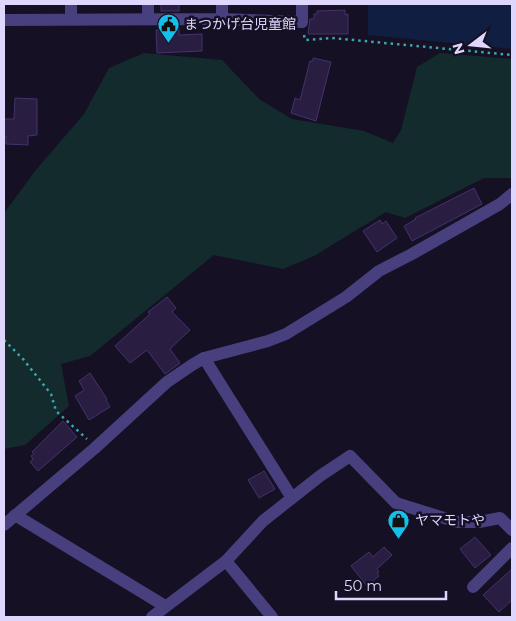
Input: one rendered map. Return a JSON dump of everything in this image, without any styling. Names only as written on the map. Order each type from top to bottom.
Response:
[{"type":"street","points":[[71,4],[71,19]]},
{"type":"street","points":[[148,4],[148,19]]},
{"type":"street","points":[[222,4],[222,19]]},
{"type":"street","points":[[4,20],[222,19],[302,22],[302,4]]},
{"type":"street","points":[[4,525],[95,448],[167,382],[204,358],[268,341],[286,334],[346,297],[379,271],[484,214],[512,194]]},
{"type":"street","points":[[204,358],[292,498]]},
{"type":"street","points":[[152,617],[226,561],[263,521],[320,476],[350,456],[396,503],[457,522],[479,522],[500,518],[512,530]]},
{"type":"street","points":[[15,515],[165,606]]},
{"type":"street","points":[[473,587],[512,548]]},
{"type":"street","points":[[226,561],[272,617]]},
{"type":"path","points":[[302,22],[305,40],[332,38],[512,55]]},
{"type":"path","points":[[4,340],[23,359],[51,394],[56,411],[95,448]]},
{"type":"green space","points":[[144,53],[222,60],[259,99],[292,119],[364,131],[393,143],[401,130],[417,67],[440,53],[512,59],[512,178],[484,178],[405,218],[386,212],[314,256],[283,269],[214,255],[90,356],[61,364],[69,406],[25,445],[4,449],[4,213],[36,170],[84,114],[109,68]]},
{"type":"water","points":[[368,4],[512,4],[512,49],[368,35]]},
{"type":"building","points":[[161,4],[179,4],[179,11],[161,11]]},
{"type":"building","points":[[345,10],[345,15],[348,14],[348,34],[308,34],[310,19],[314,19],[314,14],[317,14],[317,11]]},
{"type":"building","name":"まつかげ台児童館","points":[[161,27],[179,27],[179,35],[202,34],[202,51],[157,53],[156,30],[161,30]]},
{"type":"building","points":[[313,58],[331,62],[316,121],[291,113],[295,98],[300,100],[310,61],[313,61]]},
{"type":"building","points":[[15,98],[37,99],[37,135],[28,136],[28,145],[6,144],[4,119],[14,119]]},
{"type":"building","points":[[474,188],[482,204],[412,241],[404,226],[415,218]]},
{"type":"building","points":[[380,220],[382,224],[386,221],[397,238],[377,252],[363,231]]},
{"type":"building","points":[[167,297],[176,308],[172,312],[190,330],[170,349],[180,363],[165,374],[147,350],[130,363],[115,346],[150,314],[148,312]]},
{"type":"building","points":[[90,373],[110,407],[89,420],[75,396],[84,390],[79,381]]},
{"type":"building","points":[[63,421],[77,437],[38,471],[30,462],[33,459],[31,456],[34,454],[32,452]]},
{"type":"building","points":[[264,471],[275,489],[259,498],[248,480]]},
{"type":"building","points":[[475,537],[491,555],[475,568],[460,549]]},
{"type":"building","points":[[384,547],[392,555],[377,569],[379,576],[367,586],[351,566],[369,552],[373,557]]},
{"type":"building","points":[[512,569],[512,600],[499,612],[483,595]]},
{"type":"place","name":"まつかげ台児童館","points":[[168,43]]},
{"type":"place","name":"ヤマモトや","points":[[399,539]]}]
